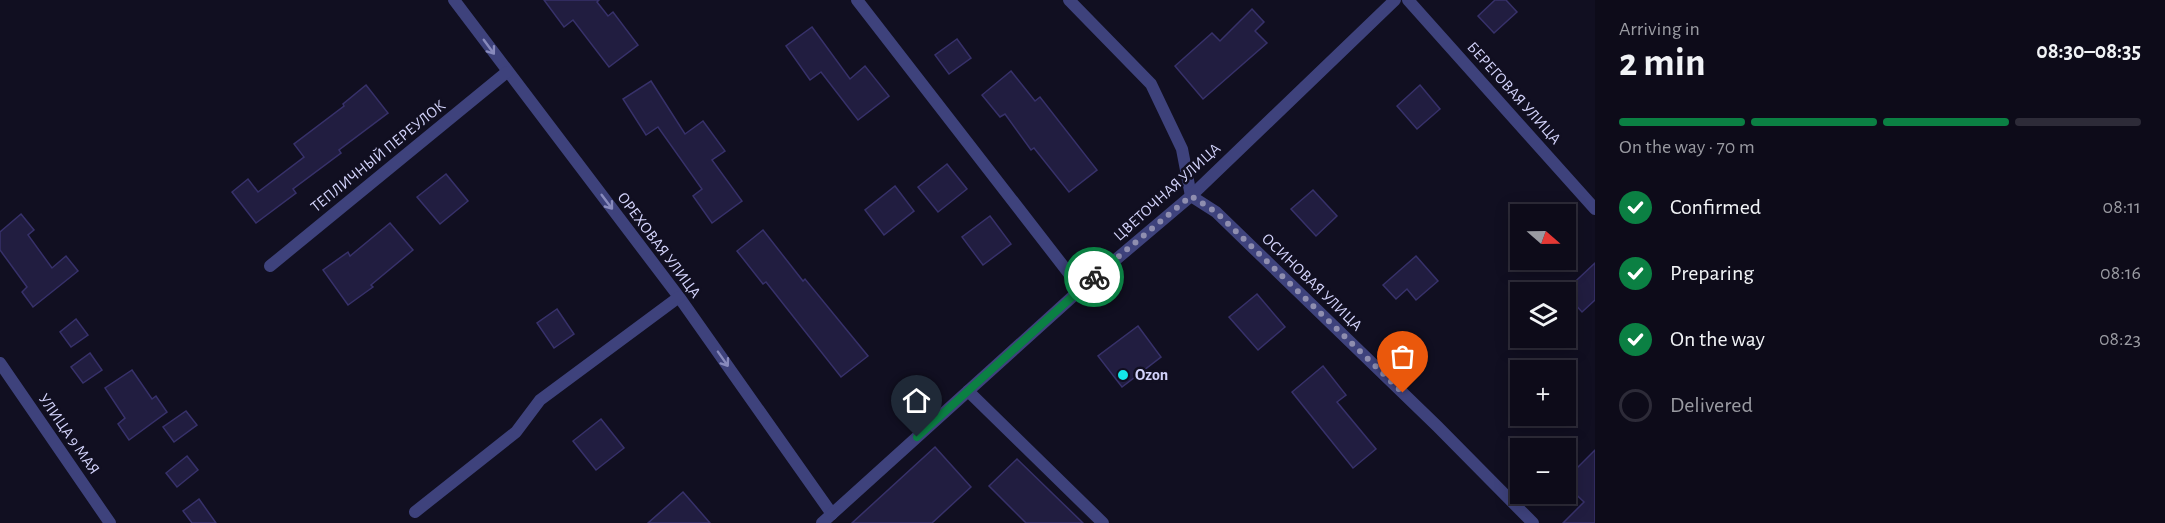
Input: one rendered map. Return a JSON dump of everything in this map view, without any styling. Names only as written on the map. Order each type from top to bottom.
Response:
[{"type":"street","name":"ОРЕХОВАЯ УЛИЦА","points":[[454,0],[679,297],[832,514]]},
{"type":"street","points":[[857,0],[1081,289]]},
{"type":"street","points":[[1070,0],[1151,84],[1182,149],[1191,196]]},
{"type":"street","name":"ЦВЕТОЧНАЯ УЛИЦА","points":[[822,523],[1081,289],[1191,196],[1395,0]]},
{"type":"street","name":"БЕРЕГОВАЯ УЛИЦА","points":[[1408,0],[1595,209]]},
{"type":"street","name":"ТЕПЛИЧНЫЙ ПЕРЕУЛОК","points":[[270,266],[507,72]]},
{"type":"street","name":"ОСИНОВАЯ УЛИЦА","points":[[1191,196],[1216,212],[1437,426],[1533,523]]},
{"type":"street","points":[[415,512],[516,432],[540,400],[679,297]]},
{"type":"street","name":"УЛИЦА 9 МАЯ","points":[[0,363],[110,523]]},
{"type":"street","points":[[968,391],[1102,523]]},
{"type":"building","points":[[544,0],[599,0],[597,2],[608,16],[613,12],[638,45],[609,67],[573,20],[564,27]]},
{"type":"building","points":[[1495,0],[1506,0],[1517,12],[1494,33],[1478,16]]},
{"type":"building","points":[[1252,9],[1264,22],[1255,31],[1267,43],[1203,99],[1175,66],[1212,33],[1220,41]]},
{"type":"building","points":[[812,27],[850,79],[865,66],[889,96],[858,120],[821,72],[810,80],[786,46]]},
{"type":"building","points":[[957,39],[971,58],[949,74],[935,55]]},
{"type":"building","points":[[1011,71],[1035,101],[1040,97],[1097,170],[1069,192],[1034,148],[1031,150],[1005,114],[1000,117],[982,95]]},
{"type":"building","points":[[651,81],[685,134],[703,121],[725,151],[712,160],[742,201],[712,223],[693,196],[702,189],[658,127],[646,135],[623,99]]},
{"type":"building","points":[[366,85],[388,113],[339,150],[341,153],[293,189],[296,193],[256,223],[232,192],[248,179],[258,192],[304,157],[294,144],[344,106],[343,104]]},
{"type":"building","points":[[1420,85],[1440,109],[1417,129],[1397,106]]},
{"type":"building","points":[[947,164],[967,189],[938,212],[918,187]]},
{"type":"building","points":[[446,174],[468,201],[440,224],[417,197]]},
{"type":"building","points":[[895,186],[914,211],[884,235],[865,210]]},
{"type":"building","points":[[1313,190],[1337,216],[1316,236],[1291,209]]},
{"type":"building","points":[[21,214],[34,230],[28,235],[52,268],[66,256],[78,271],[33,307],[22,292],[27,287],[0,250],[0,232]]},
{"type":"building","points":[[990,216],[1011,244],[983,265],[962,237]]},
{"type":"building","points":[[390,223],[413,250],[371,285],[373,287],[348,305],[323,270],[348,252],[350,256]]},
{"type":"building","points":[[763,230],[803,281],[805,279],[868,356],[841,377],[766,282],[763,284],[737,251]]},
{"type":"building","points":[[1416,256],[1438,281],[1416,300],[1407,289],[1396,299],[1383,285]]},
{"type":"building","points":[[1595,263],[1595,300],[1582,312],[1576,305],[1575,282]]},
{"type":"building","points":[[1257,294],[1285,327],[1258,350],[1229,317]]},
{"type":"building","points":[[557,309],[574,334],[554,348],[537,323]]},
{"type":"building","points":[[76,319],[88,335],[71,347],[60,332]]},
{"type":"building","points":[[1138,326],[1161,357],[1122,387],[1098,356]]},
{"type":"building","points":[[90,353],[102,370],[83,383],[71,367]]},
{"type":"building","points":[[1323,366],[1346,395],[1337,402],[1376,449],[1353,468],[1292,392]]},
{"type":"building","points":[[132,370],[152,399],[156,396],[167,412],[129,440],[118,424],[125,418],[105,388]]},
{"type":"building","points":[[186,411],[197,425],[174,442],[163,427]]},
{"type":"building","points":[[601,419],[624,448],[596,470],[573,441]]},
{"type":"building","points":[[935,447],[971,487],[932,523],[852,523]]},
{"type":"building","points":[[1595,450],[1595,523],[1563,523],[1584,502],[1576,494],[1576,469]]},
{"type":"building","points":[[187,456],[198,470],[177,487],[166,473]]},
{"type":"building","points":[[1017,459],[1083,523],[1026,523],[989,486]]},
{"type":"building","points":[[683,492],[710,523],[648,523]]},
{"type":"building","points":[[199,499],[216,523],[192,523],[183,511]]},
{"type":"way so far","points":[[1094,277],[1191,196],[1216,212],[1403,393]]},
{"type":"place","name":"Ozon","points":[[1123,375]]},
{"type":"route","points":[[917,437],[1094,277]]}]
